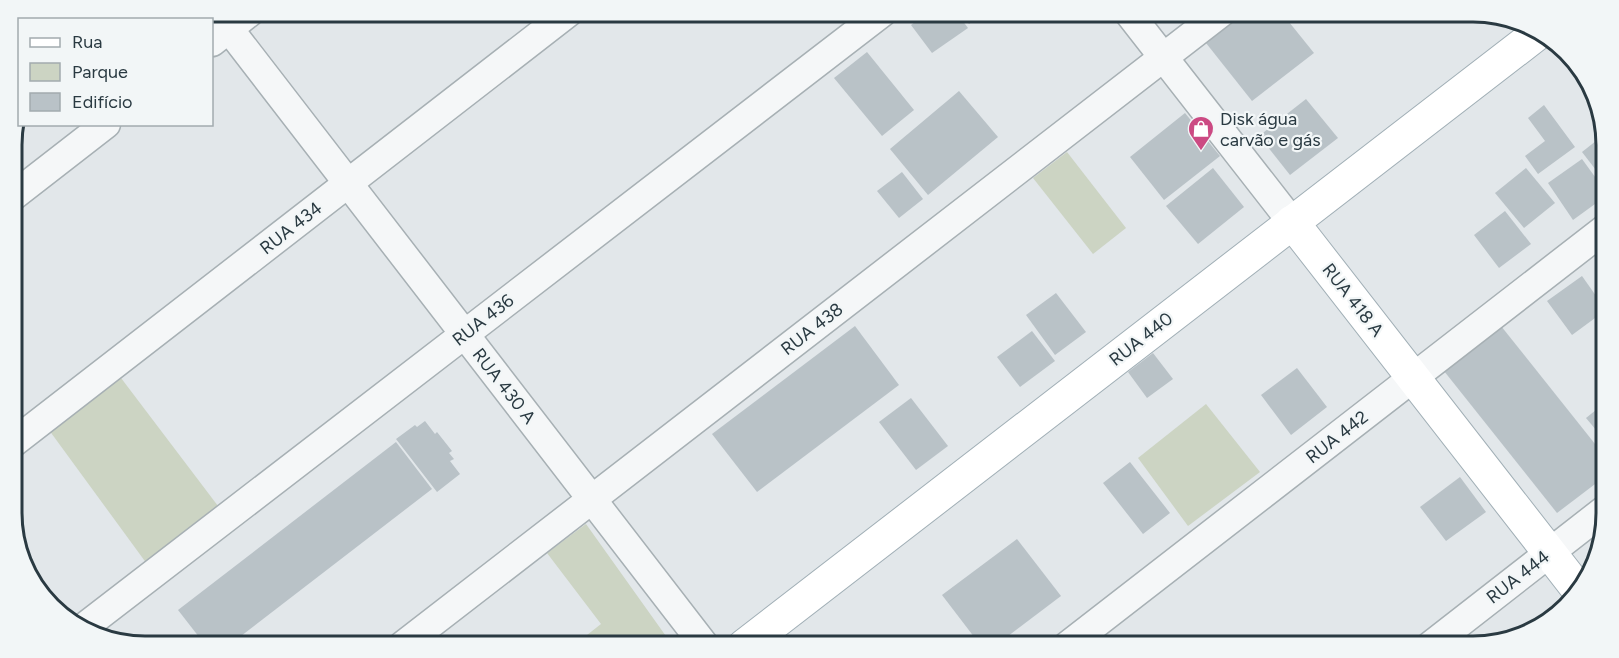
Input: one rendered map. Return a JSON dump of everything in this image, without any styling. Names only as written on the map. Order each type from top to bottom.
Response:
[{"type":"main road","name":"RUA 440","points":[[758,636],[1532,37]]},
{"type":"main road","name":"RUA 418 A","points":[[1292,222],[1574,584]]},
{"type":"street","name":"RUA 434","points":[[22,436],[556,22]]},
{"type":"street","name":"RUA 436","points":[[90,623],[869,22]]},
{"type":"street","name":"RUA 418 A","points":[[1136,22],[1292,222]]},
{"type":"street","name":"RUA 438","points":[[415,636],[1209,22]]},
{"type":"street","name":"RUA 430 A","points":[[226,24],[697,636]]},
{"type":"street","points":[[23,189],[103,126]]},
{"type":"street","name":"RUA 442","points":[[1081,635],[1596,236]]},
{"type":"street","name":"RUA 444","points":[[1444,635],[1596,517]]},
{"type":"green space","points":[[1067,152],[1126,228],[1093,254],[1033,178]]},
{"type":"green space","points":[[118,374],[218,506],[147,564],[49,430]]},
{"type":"green space","points":[[1206,404],[1260,472],[1188,526],[1138,458]]},
{"type":"green space","points":[[586,524],[666,636],[586,636],[601,624],[547,553]]},
{"type":"building","points":[[915,22],[964,22],[968,28],[932,53],[911,25]]},
{"type":"building","points":[[1233,22],[1289,22],[1314,53],[1252,101],[1206,43]]},
{"type":"building","points":[[867,52],[914,110],[882,136],[834,78]]},
{"type":"building","points":[[959,91],[998,137],[928,195],[890,149]]},
{"type":"building","points":[[1306,99],[1338,138],[1290,175],[1259,136]]},
{"type":"building","points":[[1544,105],[1575,147],[1538,174],[1525,156],[1545,141],[1528,118]]},
{"type":"building","points":[[1185,113],[1220,156],[1164,200],[1130,157]]},
{"type":"building","points":[[1596,141],[1596,170],[1582,152]]},
{"type":"building","points":[[1582,159],[1596,178],[1596,203],[1573,220],[1548,183]]},
{"type":"building","points":[[1213,168],[1244,207],[1198,244],[1166,206]]},
{"type":"building","points":[[1526,168],[1555,203],[1524,228],[1495,193]]},
{"type":"building","points":[[902,172],[923,199],[899,218],[877,191]]},
{"type":"building","points":[[1505,211],[1531,244],[1499,268],[1474,235]]},
{"type":"building","points":[[1582,276],[1596,296],[1596,317],[1572,335],[1547,301]]},
{"type":"building","points":[[1056,293],[1086,332],[1055,355],[1026,315]]},
{"type":"building","points":[[855,326],[899,385],[757,492],[712,434]]},
{"type":"building","points":[[1501,326],[1596,445],[1596,483],[1557,513],[1444,371]]},
{"type":"building","points":[[1032,331],[1055,361],[1020,387],[997,357]]},
{"type":"building","points":[[1153,353],[1173,379],[1147,398],[1128,372]]},
{"type":"building","points":[[1297,368],[1327,407],[1291,435],[1261,395]]},
{"type":"building","points":[[911,398],[948,446],[916,470],[879,422]]},
{"type":"building","points":[[1596,410],[1596,430],[1586,418]]},
{"type":"building","points":[[425,421],[452,451],[449,453],[454,459],[450,461],[460,474],[437,492],[396,439],[415,425],[417,427]]},
{"type":"building","points":[[396,442],[432,489],[241,636],[198,636],[178,610]]},
{"type":"building","points":[[1130,462],[1170,513],[1143,534],[1103,483]]},
{"type":"building","points":[[1460,477],[1486,512],[1446,541],[1420,507]]},
{"type":"building","points":[[1017,539],[1061,596],[1009,635],[973,635],[942,595]]},
{"type":"place","name":"Disk água carvão e gás","points":[[1201,152]]}]
